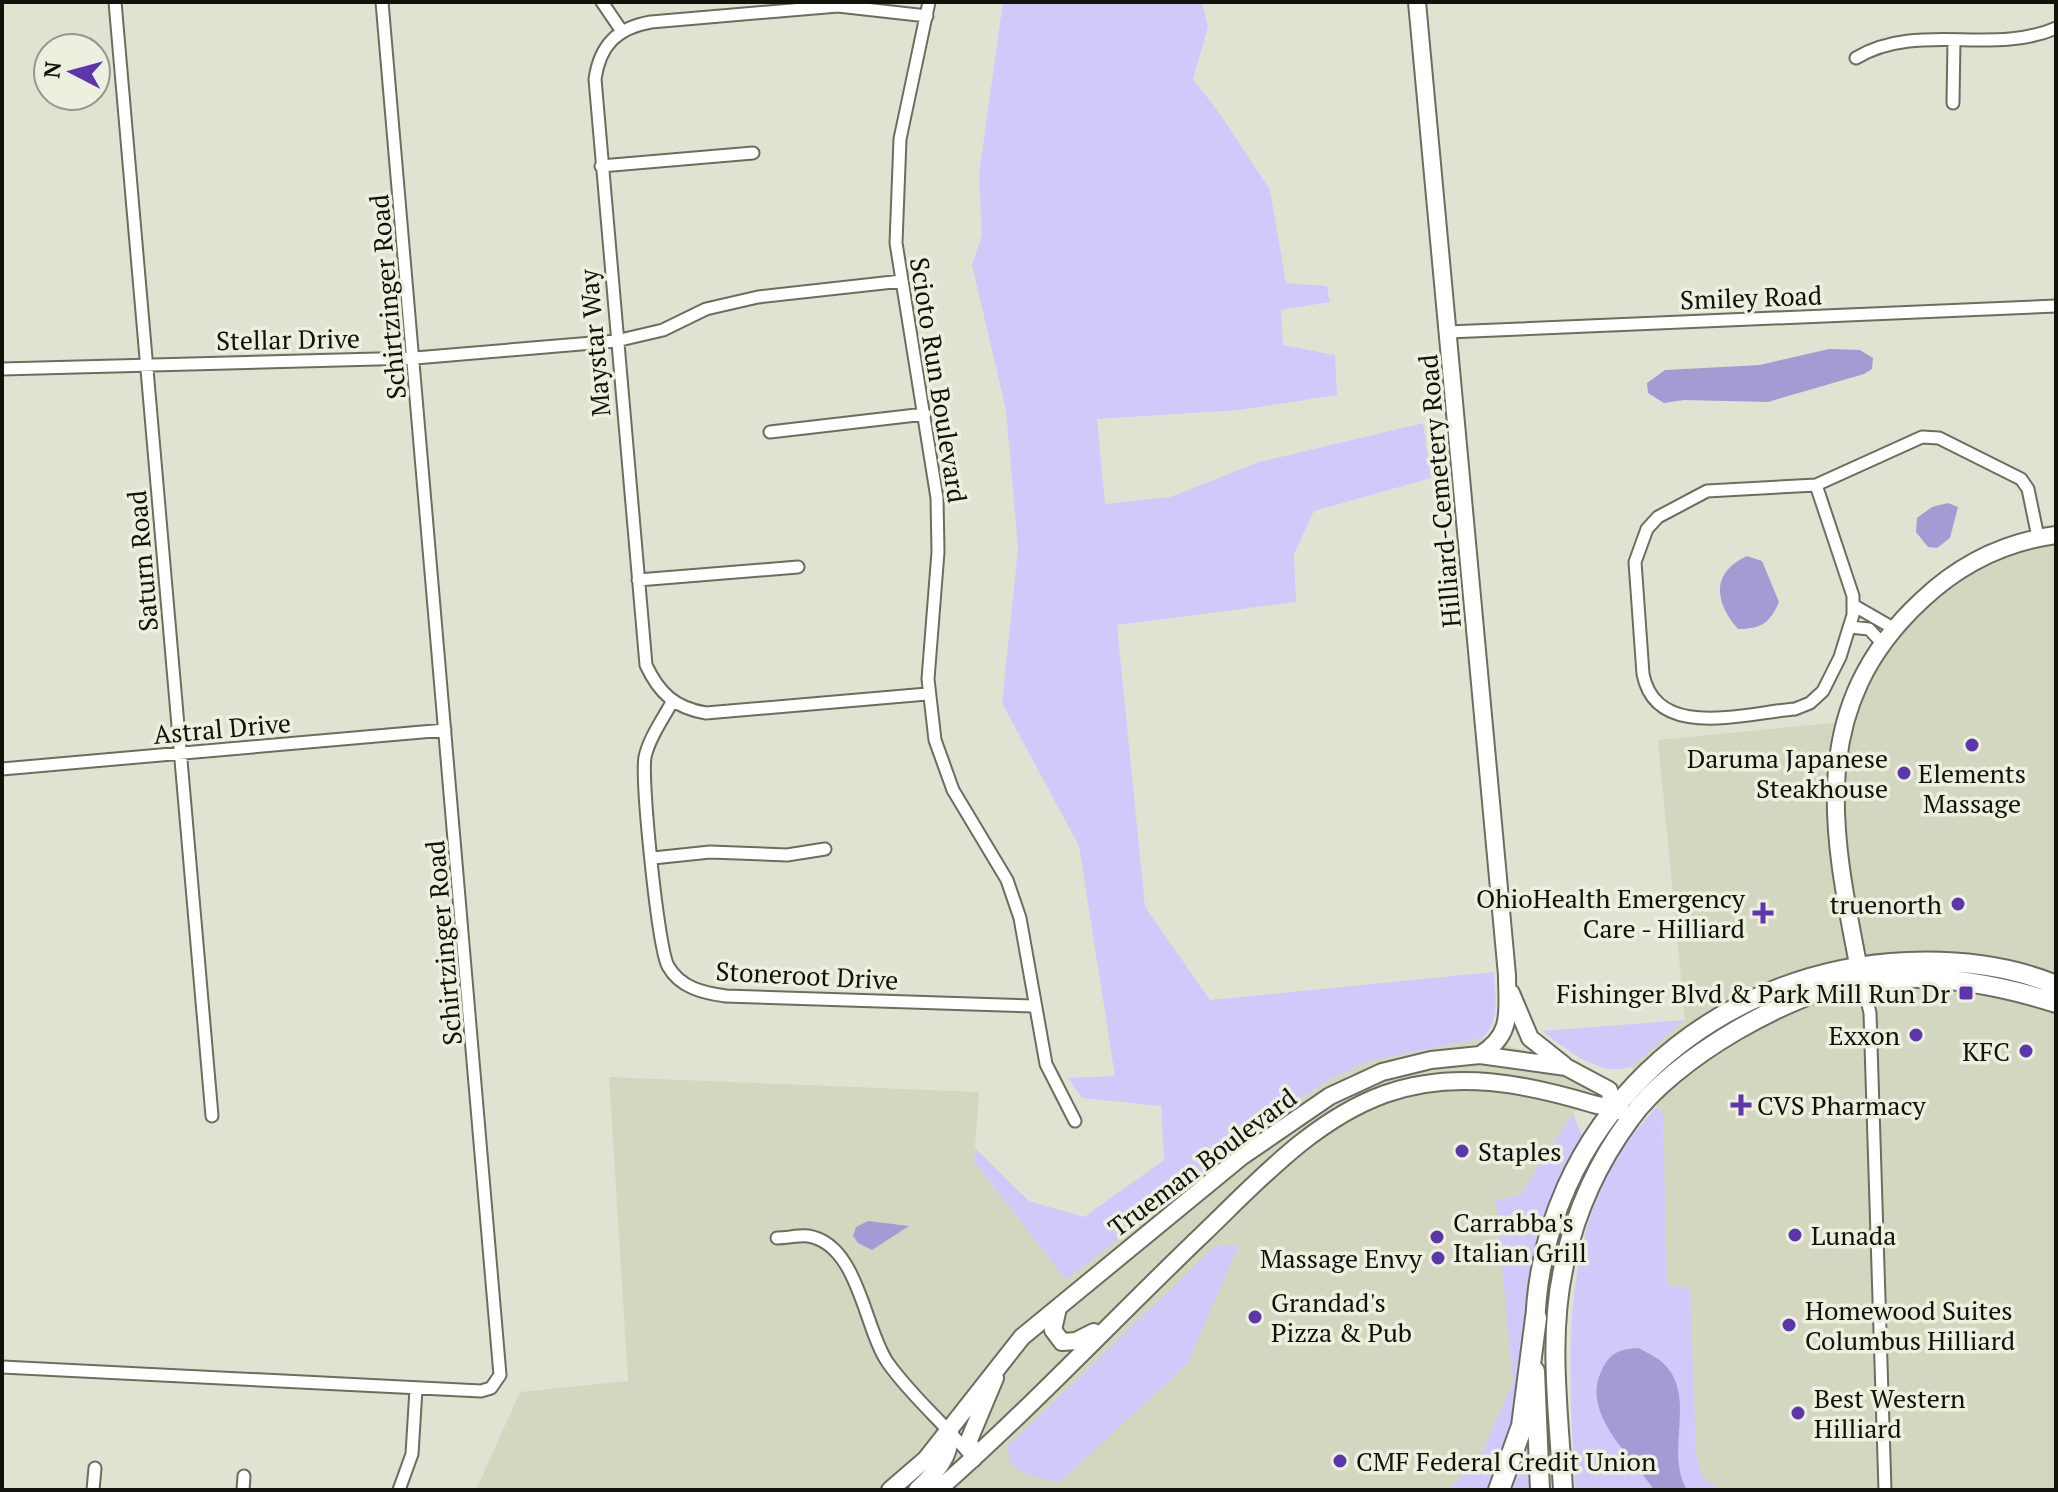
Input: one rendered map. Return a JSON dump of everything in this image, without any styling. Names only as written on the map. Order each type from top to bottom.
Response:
[{"type":"highway","points":[[1499,1490],[1522,1426],[1536,1318]]},
{"type":"main road","name":"Hilliard-Cemetery Road","points":[[1417,2],[1507,975],[1506,1028],[1499,1044],[1480,1055]]},
{"type":"main road","points":[[1860,973],[1838,838],[1834,779],[1841,729],[1859,682],[1893,628],[1958,571],[1981,558],[2038,537],[2056,535]]},
{"type":"main road","points":[[1540,1490],[1536,1318],[1545,1256],[1558,1208],[1583,1158],[1622,1112],[1711,1047],[1766,1014],[1860,973],[1930,961],[2020,973],[2056,985]]},
{"type":"main road","points":[[1860,973],[1982,983],[2056,1003]]},
{"type":"main road","name":"Hilliard-Cemetery Road","points":[[1507,975],[1522,1025],[1530,1038],[1566,1067]]},
{"type":"main road","name":"Trueman Boulevard","points":[[890,1490],[926,1459],[1022,1337],[1172,1212],[1297,1117],[1330,1096],[1382,1072],[1431,1060],[1480,1055],[1566,1067],[1609,1090],[1622,1112]]},
{"type":"main road","name":"Trueman Boulevard","points":[[938,1490],[1295,1148],[1340,1115],[1386,1093],[1441,1082],[1491,1080],[1535,1086],[1622,1112]]},
{"type":"main road","points":[[1563,1490],[1556,1356],[1560,1280],[1587,1194],[1622,1112]]},
{"type":"main road","points":[[1295,1148],[1293,1131],[1297,1117]]},
{"type":"main road","points":[[1058,1307],[1053,1330],[1058,1339],[1069,1343],[1085,1338],[1118,1315]]},
{"type":"main road","points":[[973,1459],[969,1440],[1001,1361]]},
{"type":"main road","points":[[917,1490],[944,1461],[951,1446],[950,1431]]},
{"type":"street","name":"Saturn Road","points":[[115,2],[212,1116]]},
{"type":"street","name":"Schirtzinger Road","points":[[2,1367],[486,1390],[498,1380],[501,1370],[382,2]]},
{"type":"street","points":[[602,2],[621,30],[651,22],[825,7],[867,8],[927,16]]},
{"type":"street","name":"Scioto Run Boulevard","points":[[929,2],[900,139],[895,213],[902,281],[925,414],[937,511],[927,694],[935,740],[953,790],[1007,880],[1020,918],[1033,1006],[1046,1064],[1075,1121]]},
{"type":"street","points":[[1856,58],[1889,43],[2011,40],[2056,28]]},
{"type":"street","name":"Maystar Way","points":[[621,30],[602,53],[597,67],[601,166],[646,665],[656,685],[672,702]]},
{"type":"street","points":[[1953,103],[1954,40]]},
{"type":"street","points":[[601,166],[753,153]]},
{"type":"street","name":"Stellar Drive","points":[[2,369],[415,358],[616,341],[663,330],[706,309],[758,297],[902,281]]},
{"type":"street","name":"Smiley Road","points":[[1448,332],[2056,306]]},
{"type":"street","points":[[770,432],[925,414]]},
{"type":"street","points":[[1816,485],[1853,605],[1850,627],[1823,691],[1802,706],[1708,717],[1679,717],[1665,711],[1649,695],[1643,674],[1635,562],[1647,529],[1658,517],[1707,491],[1816,485],[1922,437],[1939,438],[2021,479],[2035,515],[2038,537]]},
{"type":"street","points":[[638,580],[798,567]]},
{"type":"street","points":[[1853,605],[1893,628]]},
{"type":"street","points":[[1850,627],[1869,629],[1882,643]]},
{"type":"street","points":[[672,702],[690,710],[722,713],[927,694]]},
{"type":"street","name":"Stoneroot Drive","points":[[672,702],[645,758],[662,952],[669,967],[694,989],[726,996],[1033,1006]]},
{"type":"street","name":"Astral Drive","points":[[2,769],[445,730]]},
{"type":"street","points":[[653,858],[710,852],[787,855],[825,849]]},
{"type":"street","points":[[1860,973],[1870,1013],[1885,1490]]},
{"type":"street","points":[[777,1238],[814,1238],[843,1261],[857,1283],[873,1335],[888,1363],[973,1459]]},
{"type":"street","points":[[399,1490],[412,1454],[416,1389]]},
{"type":"street","points":[[93,1490],[95,1468]]},
{"type":"street","points":[[243,1490],[244,1476]]},
{"type":"shaded area","points":[[1003,2],[1202,2],[1208,27],[1193,79],[1270,190],[1286,283],[1327,286],[1330,302],[1281,310],[1283,345],[1335,355],[1337,395],[1239,410],[1097,419],[1105,504],[1170,497],[1259,462],[1423,423],[1431,478],[1314,511],[1294,554],[1296,602],[1117,625],[1145,907],[1210,1000],[1494,972],[1496,999],[1495,1015],[1483,1038],[1369,1061],[1332,1078],[1281,1111],[1066,1280],[974,1161],[975,1148],[1029,1201],[1084,1217],[1164,1160],[1161,1106],[1082,1098],[1068,1078],[1115,1076],[1079,846],[1002,703],[1018,549],[1006,410],[972,265],[982,235],[979,174]]},
{"type":"shaded area","points":[[1829,349],[1860,350],[1873,358],[1872,369],[1768,402],[1684,400],[1664,403],[1648,393],[1647,383],[1665,370],[1760,365]]},
{"type":"shaded area","points":[[1948,503],[1958,507],[1950,538],[1937,548],[1928,547],[1916,532],[1917,518],[1932,507]]},
{"type":"shaded area","points":[[2056,537],[2056,1490],[1719,1490],[1702,1475],[1696,1453],[1690,1288],[1667,1286],[1663,1115],[1630,1066],[1685,1020],[1658,740],[1841,722],[1896,623],[1981,558]]},
{"type":"shaded area","points":[[1747,556],[1762,561],[1779,602],[1764,623],[1738,629],[1724,609],[1720,589],[1727,571]]},
{"type":"shaded area","points":[[1685,1020],[1639,1060],[1621,1069],[1609,1069],[1584,1060],[1542,1031]]},
{"type":"shaded area","points":[[1483,1038],[1533,1053],[1591,1087],[1520,1195],[1497,1201],[1513,1383],[1479,1459],[1447,1490],[476,1490],[520,1392],[628,1381],[609,1077],[979,1092],[974,1161],[1066,1280],[1281,1111],[1332,1078],[1369,1061]]},
{"type":"shaded area","points":[[1657,1106],[1663,1115],[1667,1286],[1690,1287],[1696,1453],[1702,1475],[1719,1490],[1575,1490],[1571,1327],[1582,1247],[1593,1208],[1609,1170],[1625,1144]]},
{"type":"shaded area","points":[[1573,1113],[1582,1136],[1548,1209],[1533,1263],[1521,1409],[1493,1490],[1447,1490],[1479,1459],[1513,1383],[1496,1200],[1520,1195]]},
{"type":"shaded area","points":[[868,1221],[909,1226],[872,1250],[858,1243],[853,1236],[856,1227]]},
{"type":"shaded area","points":[[1239,1244],[1188,1363],[1059,1483],[1028,1475],[1011,1464],[1007,1447],[1215,1246]]},
{"type":"shaded area","points":[[1639,1348],[1662,1362],[1674,1378],[1680,1409],[1678,1459],[1687,1490],[1654,1490],[1603,1420],[1597,1388],[1601,1372],[1611,1356]]},
{"type":"shaded area","points":[[1528,1436],[1531,1490],[1505,1490]]},
{"type":"place","name":"Elements Massage","points":[[1972,745]]},
{"type":"place","name":"Daruma Japanese Steakhouse","points":[[1904,773]]},
{"type":"place","name":"truenorth","points":[[1958,904]]},
{"type":"place","name":"OhioHealth Emergency Care - Hilliard","points":[[1763,913]]},
{"type":"place","name":"Fishinger Blvd & Park Mill Run Dr","points":[[1966,993]]},
{"type":"place","name":"Exxon","points":[[1916,1035]]},
{"type":"place","name":"KFC","points":[[2026,1051]]},
{"type":"place","name":"CVS Pharmacy","points":[[1741,1105]]},
{"type":"place","name":"Staples","points":[[1462,1151]]},
{"type":"place","name":"Lunada","points":[[1795,1235]]},
{"type":"place","name":"Carrabba's Italian Grill","points":[[1437,1237]]},
{"type":"place","name":"Massage Envy","points":[[1438,1258]]},
{"type":"place","name":"Grandad's Pizza & Pub","points":[[1255,1317]]},
{"type":"place","name":"Homewood Suites Columbus Hilliard","points":[[1789,1325]]},
{"type":"place","name":"Best Western Hilliard","points":[[1798,1413]]},
{"type":"place","name":"CMF Federal Credit Union","points":[[1340,1461]]}]
